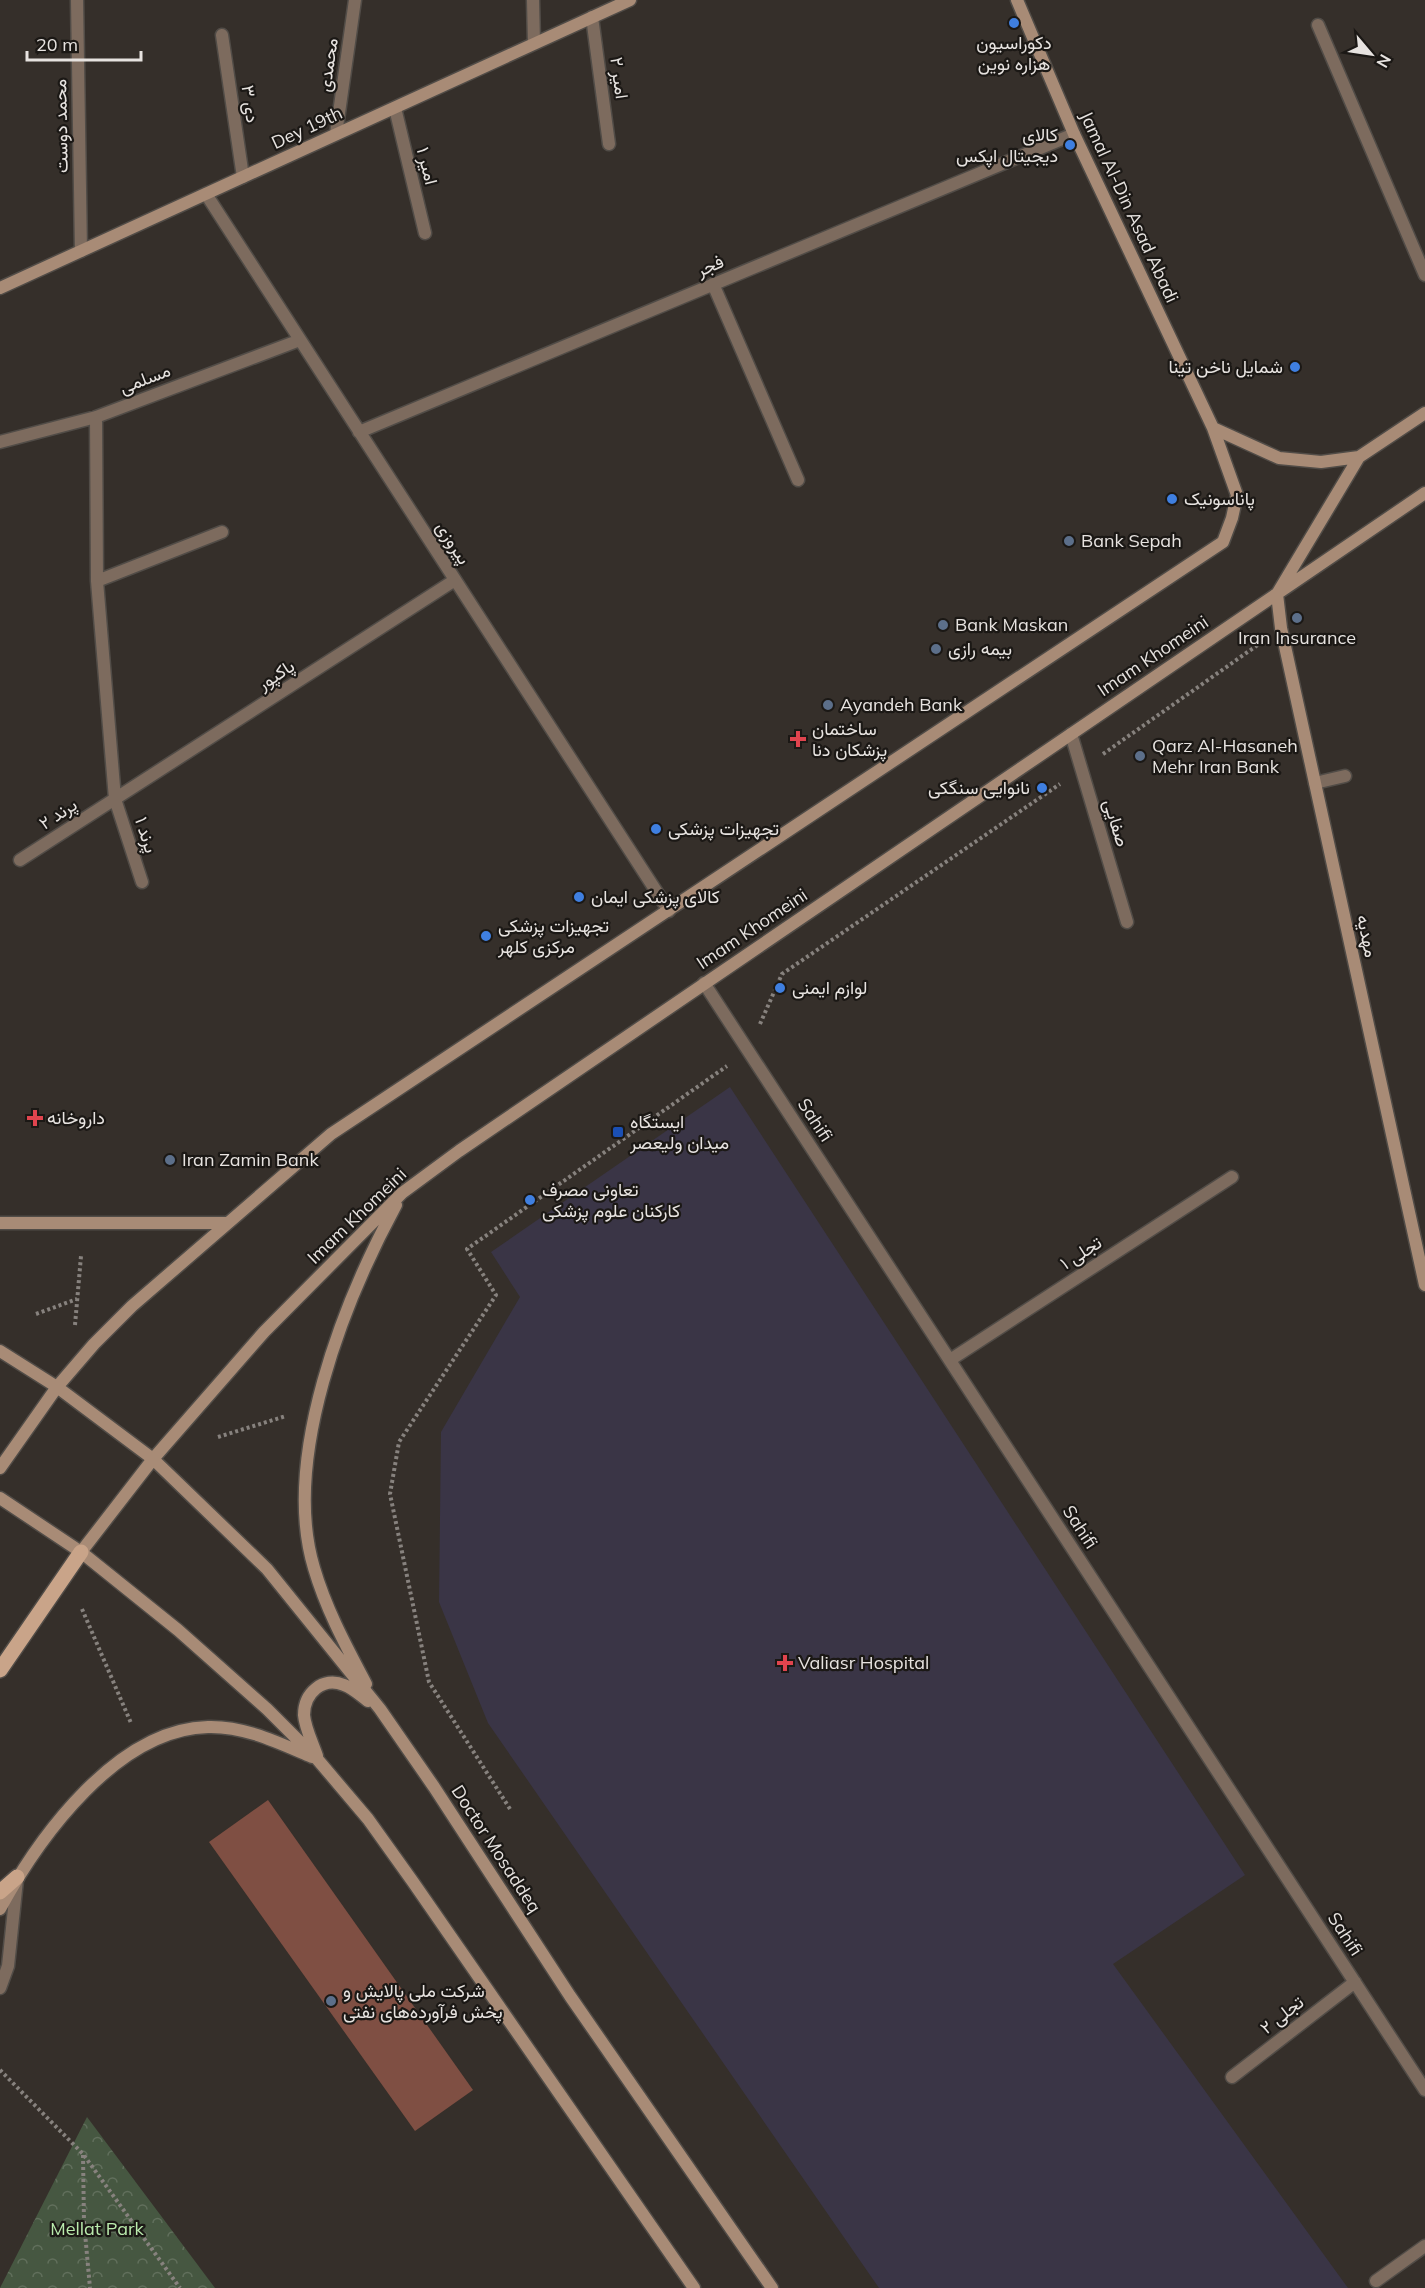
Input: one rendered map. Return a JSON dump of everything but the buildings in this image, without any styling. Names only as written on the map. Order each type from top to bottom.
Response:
[{"type":"main road","name":"Dey 19th","points":[[0,288],[630,0]]},
{"type":"main road","name":"Jamal Al-Din Asad Abadi","points":[[669,911],[1223,542],[1232,518],[1236,495],[1214,428],[1074,134],[1017,0]]},
{"type":"main road","points":[[1277,594],[1359,457],[1425,413]]},
{"type":"main road","points":[[1214,428],[1279,458],[1321,462],[1359,457]]},
{"type":"main road","name":"Imam Khomeini","points":[[81,1552],[153,1459],[264,1332],[402,1193],[459,1151],[704,983],[1425,493]]},
{"type":"main road","name":"مهدیه","points":[[1277,594],[1281,628],[1425,1286]]},
{"type":"main road","points":[[0,1468],[57,1387],[94,1344],[132,1306],[225,1223],[331,1134],[669,911]]},
{"type":"main road","points":[[380,1709],[334,1625],[313,1566],[306,1518],[307,1467],[316,1411],[339,1335],[375,1244],[402,1193]]},
{"type":"main road","points":[[0,1223],[225,1223]]},
{"type":"main road","name":"Doctor Mosaddeq","points":[[0,1352],[57,1387],[153,1459],[267,1569],[380,1709],[434,1787],[570,1996],[772,2288]]},
{"type":"main road","points":[[0,1498],[81,1552],[187,1638],[267,1709],[318,1760],[368,1819],[413,1882],[694,2288]]},
{"type":"main road","points":[[0,1670],[81,1552]]},
{"type":"main road","points":[[318,1760],[304,1717],[306,1700],[315,1688],[330,1682],[345,1685],[380,1709]]},
{"type":"main road","points":[[0,1909],[17,1877],[71,1808],[116,1763],[160,1736],[209,1727],[255,1733],[318,1760]]},
{"type":"main road","points":[[0,1892],[17,1877]]},
{"type":"street","name":"محمد دوست","points":[[77,0],[81,251]]},
{"type":"street","name":"محمدی","points":[[336,134],[355,0]]},
{"type":"street","points":[[533,0],[534,43]]},
{"type":"street","name":"امیر ۲","points":[[592,17],[609,144]]},
{"type":"street","points":[[1318,25],[1425,275]]},
{"type":"street","name":"دی ۳","points":[[222,35],[243,177]]},
{"type":"street","name":"امیر ۱","points":[[394,108],[425,233]]},
{"type":"street","name":"فجر","points":[[359,432],[1074,134]]},
{"type":"street","name":"پیروزی","points":[[206,194],[669,911]]},
{"type":"street","points":[[713,284],[798,480]]},
{"type":"street","name":"مسلمی","points":[[0,442],[96,417],[300,340]]},
{"type":"street","name":"پرند ۱","points":[[96,417],[97,581],[115,799],[142,882]]},
{"type":"street","points":[[97,581],[222,532]]},
{"type":"street","name":"پاکپور","points":[[115,799],[455,580]]},
{"type":"street","name":"صفایی","points":[[1071,734],[1127,922]]},
{"type":"street","points":[[1315,783],[1345,776]]},
{"type":"street","name":"پرند ۲","points":[[20,860],[115,799]]},
{"type":"street","name":"Sahifi","points":[[704,983],[1425,2090]]},
{"type":"street","name":"تجلی ١","points":[[950,1360],[1232,1177]]},
{"type":"street","points":[[0,1988],[8,1966],[17,1877]]},
{"type":"street","name":"تجلی ۲","points":[[1232,2077],[1355,1982]]},
{"type":"street","points":[[1376,2281],[1425,2246]]},
{"type":"path","points":[[510,1809],[429,1682],[390,1494],[399,1442],[496,1295],[467,1249],[748,1051],[782,974],[1082,769],[1281,628]]},
{"type":"path","points":[[75,1329],[81,1256]]},
{"type":"path","points":[[36,1314],[77,1299]]},
{"type":"path","points":[[218,1437],[286,1416]]},
{"type":"path","points":[[82,1609],[131,1723]]},
{"type":"path","points":[[0,2070],[83,2154],[180,2288]]},
{"type":"path","points":[[83,2154],[84,2222],[90,2288]]},
{"type":"shaded area","name":"Valiasr Hospital","points":[[730,1087],[1245,1875],[1113,1964],[1348,2288],[879,2288],[488,1723],[439,1602],[441,1432],[520,1297],[491,1252]]},
{"type":"green space","name":"Mellat Park","points":[[87,2117],[215,2288],[0,2288]]},
{"type":"place","name":"دکوراسیون هزاره نوین","points":[[1014,23]]},
{"type":"place","name":"کالای دیجیتال اپکس","points":[[1070,145]]},
{"type":"place","name":"شمایل ناخن تینا","points":[[1295,367]]},
{"type":"place","name":"پاناسونیک","points":[[1172,499]]},
{"type":"place","name":"Bank Sepah","points":[[1069,541]]},
{"type":"place","name":"Iran Insurance","points":[[1297,618]]},
{"type":"place","name":"Bank Maskan","points":[[943,625]]},
{"type":"place","name":"بیمه رازی","points":[[936,649]]},
{"type":"place","name":"Ayandeh Bank","points":[[828,705]]},
{"type":"place","name":"ساختمان پزشکان دنا","points":[[798,739]]},
{"type":"place","name":"Qarz Al-Hasaneh Mehr Iran Bank","points":[[1140,756]]},
{"type":"place","name":"نانوایی سنگکی","points":[[1042,788]]},
{"type":"place","name":"تجهیزات پزشکی","points":[[656,829]]},
{"type":"place","name":"کالای پزشکی ایمان","points":[[579,897]]},
{"type":"place","name":"تجهیزات پزشکی مرکزی کلهر","points":[[486,936]]},
{"type":"place","name":"لوازم ایمنی","points":[[780,988]]},
{"type":"place","name":"داروخانه","points":[[35,1118]]},
{"type":"place","name":"ایستگاه میدان ولیعصر","points":[[618,1132]]},
{"type":"place","name":"Iran Zamin Bank","points":[[170,1160]]},
{"type":"place","name":"تعاونی مصرف کارکنان علوم پزشکی","points":[[530,1200]]},
{"type":"place","name":"Valiasr Hospital","points":[[785,1663]]},
{"type":"place","name":"شرکت ملی پالایش و پخش فرآورده‌های نفتی","points":[[331,2001]]}]
